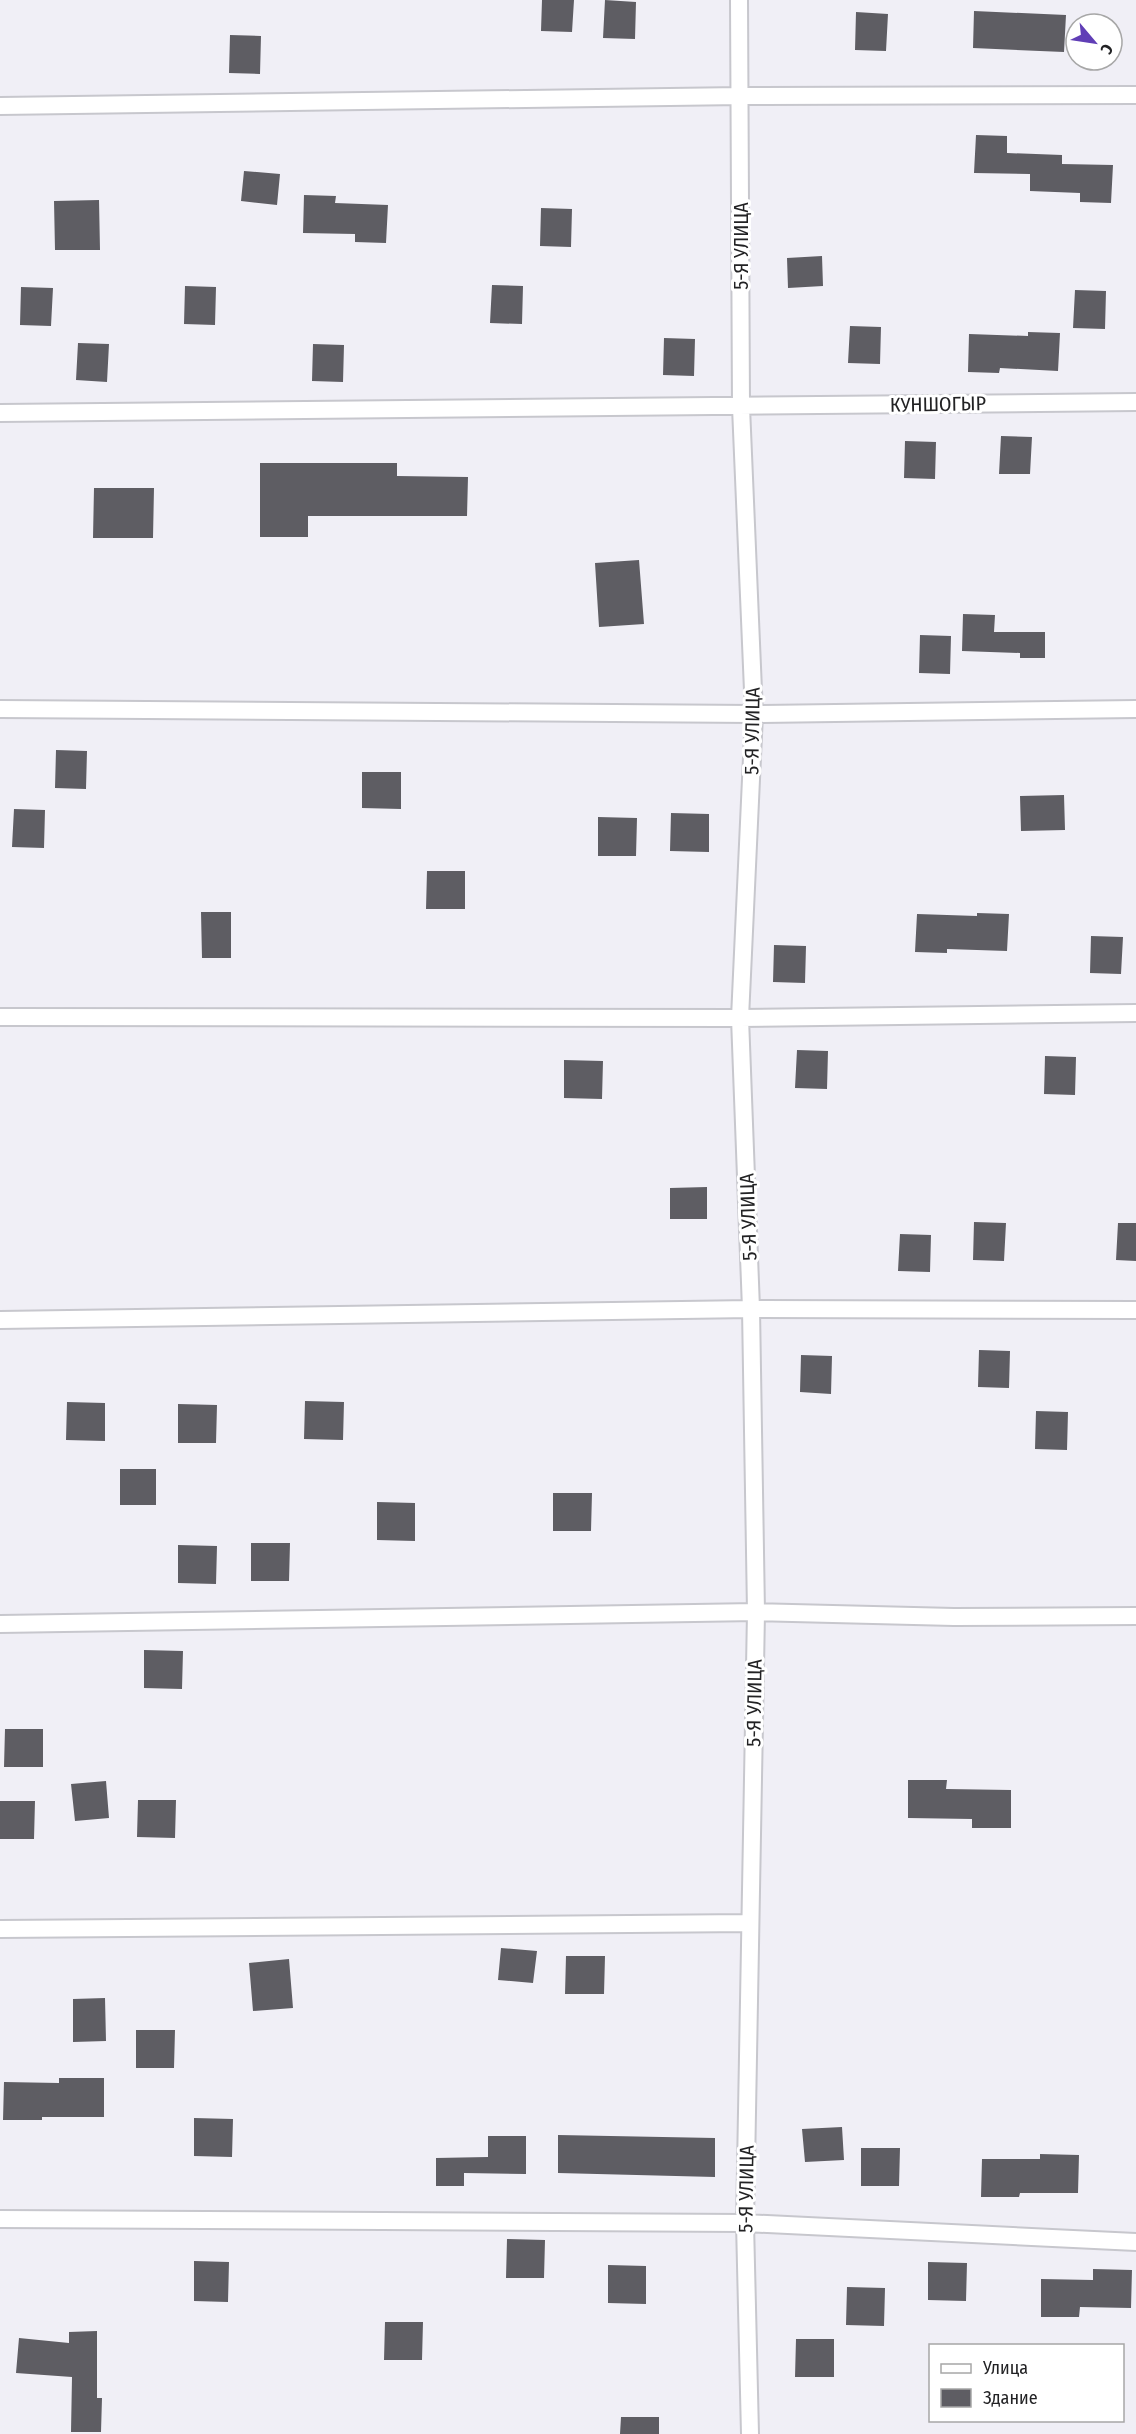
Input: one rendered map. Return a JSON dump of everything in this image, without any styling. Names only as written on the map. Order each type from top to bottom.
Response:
[{"type":"street","name":"5-Я УЛИЦА","points":[[739,0],[741,407],[754,714],[740,1018],[751,1309],[756,1612],[745,2223],[750,2434]]},
{"type":"street","points":[[0,106],[741,96],[1136,94]]},
{"type":"street","name":"КУНШОГЫР","points":[[0,413],[1136,402]]},
{"type":"street","points":[[0,709],[754,714],[1136,709]]},
{"type":"street","points":[[0,1017],[740,1018],[1136,1013]]},
{"type":"street","points":[[0,1320],[751,1309],[1136,1310]]},
{"type":"street","points":[[0,1624],[756,1612],[954,1617],[1136,1616]]},
{"type":"street","points":[[0,1929],[750,1923]]},
{"type":"street","points":[[0,2219],[745,2223],[1136,2242]]},
{"type":"building","points":[[542,0],[574,0],[572,32],[541,31]]},
{"type":"building","points":[[605,0],[636,2],[635,39],[603,38]]},
{"type":"building","points":[[974,11],[1064,15],[1064,52],[973,48]]},
{"type":"building","points":[[856,12],[888,14],[886,51],[855,50]]},
{"type":"building","points":[[230,35],[261,36],[260,74],[229,73]]},
{"type":"building","points":[[976,135],[1007,136],[1007,153],[1062,155],[1062,164],[1113,165],[1111,203],[1080,202],[1080,193],[1030,191],[1030,174],[974,173]]},
{"type":"building","points":[[244,171],[280,174],[277,205],[241,201]]},
{"type":"building","points":[[304,195],[336,196],[335,203],[388,205],[386,243],[355,242],[355,234],[303,233]]},
{"type":"building","points":[[99,200],[100,250],[55,250],[54,201]]},
{"type":"building","points":[[541,208],[572,209],[571,247],[540,246]]},
{"type":"building","points":[[822,256],[823,286],[788,288],[787,258]]},
{"type":"building","points":[[492,285],[523,286],[522,324],[490,323]]},
{"type":"building","points":[[185,286],[216,287],[215,325],[184,324]]},
{"type":"building","points":[[21,287],[53,288],[51,326],[20,325]]},
{"type":"building","points":[[1075,290],[1106,291],[1105,329],[1073,328]]},
{"type":"building","points":[[850,326],[881,327],[880,364],[848,363]]},
{"type":"building","points":[[1028,332],[1060,333],[1058,371],[1000,368],[999,373],[968,372],[969,334],[1028,336]]},
{"type":"building","points":[[664,338],[695,339],[694,376],[663,375]]},
{"type":"building","points":[[78,343],[109,344],[107,382],[76,380]]},
{"type":"building","points":[[313,344],[344,345],[343,382],[312,381]]},
{"type":"building","points":[[1001,436],[1032,437],[1030,474],[999,474]]},
{"type":"building","points":[[905,441],[936,442],[935,479],[904,478]]},
{"type":"building","points":[[260,463],[397,463],[397,476],[468,477],[467,516],[308,516],[308,537],[260,537]]},
{"type":"building","points":[[94,488],[154,488],[153,538],[93,538]]},
{"type":"building","points":[[639,560],[644,624],[599,627],[595,563]]},
{"type":"building","points":[[963,614],[995,615],[994,632],[1045,632],[1045,658],[1020,658],[1020,653],[962,651]]},
{"type":"building","points":[[920,635],[951,636],[950,674],[919,673]]},
{"type":"building","points":[[56,750],[87,751],[86,789],[55,788]]},
{"type":"building","points":[[362,772],[401,772],[401,809],[362,808]]},
{"type":"building","points":[[1064,795],[1065,830],[1021,831],[1020,796]]},
{"type":"building","points":[[14,809],[45,810],[44,848],[12,847]]},
{"type":"building","points":[[671,813],[709,814],[709,852],[670,851]]},
{"type":"building","points":[[598,817],[637,818],[636,856],[598,856]]},
{"type":"building","points":[[427,871],[465,871],[465,909],[426,909]]},
{"type":"building","points":[[201,912],[231,912],[231,958],[202,958]]},
{"type":"building","points":[[977,913],[1009,914],[1007,951],[947,949],[947,953],[915,952],[917,914],[977,916]]},
{"type":"building","points":[[1091,936],[1123,937],[1121,974],[1090,973]]},
{"type":"building","points":[[774,945],[806,946],[805,983],[773,982]]},
{"type":"building","points":[[797,1050],[828,1051],[827,1089],[795,1088]]},
{"type":"building","points":[[1045,1056],[1076,1057],[1075,1095],[1044,1094]]},
{"type":"building","points":[[564,1060],[603,1061],[602,1099],[564,1098]]},
{"type":"building","points":[[707,1187],[707,1219],[670,1219],[670,1188]]},
{"type":"building","points":[[974,1222],[1006,1223],[1004,1261],[973,1260]]},
{"type":"building","points":[[1118,1223],[1136,1223],[1136,1261],[1116,1260]]},
{"type":"building","points":[[900,1234],[931,1235],[930,1272],[898,1271]]},
{"type":"building","points":[[979,1350],[1010,1351],[1009,1388],[978,1387]]},
{"type":"building","points":[[801,1355],[832,1356],[831,1394],[800,1392]]},
{"type":"building","points":[[305,1401],[344,1402],[343,1440],[304,1439]]},
{"type":"building","points":[[67,1402],[105,1403],[105,1441],[66,1440]]},
{"type":"building","points":[[178,1404],[217,1405],[216,1443],[178,1443]]},
{"type":"building","points":[[1036,1411],[1068,1412],[1067,1450],[1035,1449]]},
{"type":"building","points":[[120,1469],[156,1469],[156,1505],[120,1505]]},
{"type":"building","points":[[553,1493],[592,1493],[591,1531],[553,1531]]},
{"type":"building","points":[[377,1502],[415,1503],[415,1541],[377,1540]]},
{"type":"building","points":[[251,1543],[290,1543],[289,1581],[251,1581]]},
{"type":"building","points":[[178,1545],[217,1546],[216,1584],[178,1583]]},
{"type":"building","points":[[144,1650],[183,1651],[182,1689],[144,1688]]},
{"type":"building","points":[[5,1729],[43,1729],[43,1767],[4,1767]]},
{"type":"building","points":[[908,1780],[947,1780],[946,1789],[1011,1790],[1011,1828],[972,1828],[972,1819],[908,1818]]},
{"type":"building","points":[[106,1781],[109,1818],[75,1821],[71,1784]]},
{"type":"building","points":[[138,1800],[176,1800],[175,1838],[137,1837]]},
{"type":"building","points":[[0,1801],[35,1801],[34,1839],[0,1839]]},
{"type":"building","points":[[501,1948],[537,1951],[533,1983],[498,1980]]},
{"type":"building","points":[[566,1956],[605,1956],[604,1994],[565,1994]]},
{"type":"building","points":[[289,1959],[293,2008],[253,2011],[249,1963]]},
{"type":"building","points":[[105,1998],[106,2041],[73,2042],[73,1999]]},
{"type":"building","points":[[136,2030],[175,2030],[174,2068],[136,2068]]},
{"type":"building","points":[[59,2078],[104,2078],[104,2117],[42,2117],[42,2120],[3,2120],[4,2082],[59,2083]]},
{"type":"building","points":[[194,2118],[233,2119],[232,2157],[194,2156]]},
{"type":"building","points":[[842,2127],[844,2160],[805,2162],[802,2129]]},
{"type":"building","points":[[558,2135],[715,2138],[715,2177],[558,2173]]},
{"type":"building","points":[[488,2136],[526,2136],[526,2174],[464,2173],[464,2186],[436,2186],[436,2158],[488,2157]]},
{"type":"building","points":[[861,2148],[900,2148],[899,2186],[861,2186]]},
{"type":"building","points":[[1040,2154],[1079,2155],[1078,2193],[1020,2193],[1019,2197],[981,2197],[982,2159],[1040,2159]]},
{"type":"building","points":[[507,2239],[545,2240],[544,2278],[506,2278]]},
{"type":"building","points":[[194,2261],[229,2262],[228,2302],[194,2301]]},
{"type":"building","points":[[928,2262],[967,2263],[966,2301],[928,2300]]},
{"type":"building","points":[[608,2265],[646,2266],[646,2304],[608,2303]]},
{"type":"building","points":[[1093,2269],[1132,2270],[1131,2308],[1080,2307],[1079,2317],[1041,2317],[1041,2279],[1093,2280]]},
{"type":"building","points":[[847,2287],[885,2288],[884,2326],[846,2325]]},
{"type":"building","points":[[385,2322],[423,2322],[422,2360],[384,2360]]},
{"type":"building","points":[[97,2331],[97,2398],[102,2398],[101,2432],[71,2432],[72,2377],[16,2373],[19,2338],[69,2343],[69,2332]]},
{"type":"building","points":[[796,2339],[834,2339],[834,2377],[795,2377]]},
{"type":"building","points":[[621,2417],[659,2417],[659,2434],[620,2434]]}]
